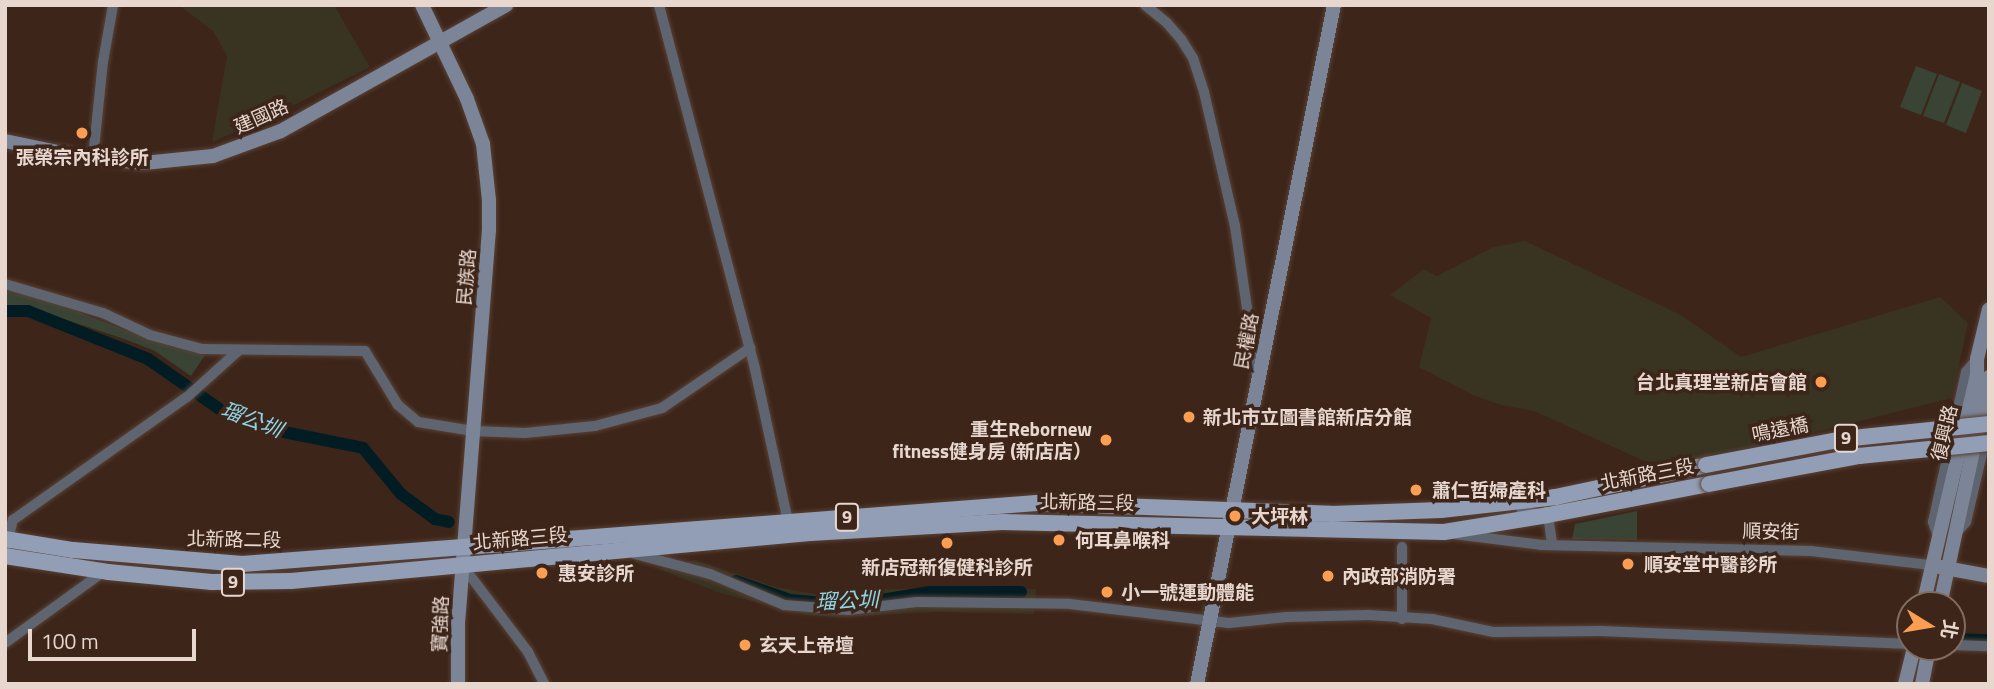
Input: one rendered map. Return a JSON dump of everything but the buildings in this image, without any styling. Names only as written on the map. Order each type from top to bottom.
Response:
[{"type":"main road","name":"鳴遠橋","points":[[1706,465],[1843,439],[1989,424]]},
{"type":"main road","name":"北新路三段","points":[[463,547],[1037,503],[1444,532],[1859,456],[1989,443]]},
{"type":"main road","name":"北新路三段","points":[[462,565],[810,533],[1002,522],[1230,518],[1441,510],[1520,502],[1706,465]]},
{"type":"main road","name":"北新路二段","points":[[6,547],[242,564],[463,547]]},
{"type":"main road","name":"9","points":[[6,547],[103,572],[212,582],[291,581],[462,565]]},
{"type":"street","points":[[93,158],[103,62],[113,5]]},
{"type":"street","name":"民族路","points":[[422,5],[467,99],[482,144],[489,200],[462,565]]},
{"type":"street","name":"建國路","points":[[5,141],[93,158],[144,163],[183,161],[245,146],[281,131],[506,5]]},
{"type":"street","points":[[659,5],[750,348],[788,521]]},
{"type":"street","points":[[1144,5],[1167,23],[1181,39],[1193,58],[1204,92],[1235,226],[1258,381]]},
{"type":"street","name":"民權路","points":[[1197,684],[1334,5]]},
{"type":"street","points":[[5,284],[103,313],[150,335],[202,349],[365,351],[398,405],[418,422],[473,431],[525,433],[595,426],[662,408],[750,348]]},
{"type":"street","name":"復興路","points":[[1926,591],[1937,534],[1943,522],[1978,375],[1977,359],[1989,309]]},
{"type":"street","points":[[6,547],[13,520],[187,397],[239,351]]},
{"type":"street","name":"復興路","points":[[1943,591],[1956,532],[1956,519],[1989,377]]},
{"type":"street","points":[[1956,532],[1966,522],[1989,424]]},
{"type":"street","points":[[1520,502],[1522,512],[1548,515],[1552,544]]},
{"type":"street","name":"順安街","points":[[1444,532],[1482,539],[1552,544],[1811,551],[1931,565],[1989,576]]},
{"type":"street","points":[[1402,547],[1402,619]]},
{"type":"street","points":[[624,551],[710,574],[742,590],[783,605],[848,610],[917,602],[1070,604],[1229,623],[1287,617],[1368,615],[1433,619],[1493,632],[1601,631],[1896,645]]},
{"type":"street","points":[[462,565],[528,652],[544,684]]},
{"type":"street","name":"寶強路","points":[[458,684],[462,565]]},
{"type":"street","points":[[5,643],[103,572]]},
{"type":"street","points":[[1966,645],[1989,646]]},
{"type":"street","points":[[1905,684],[1909,661]]},
{"type":"street","points":[[1922,684],[1926,661]]},
{"type":"shaded area","points":[[179,5],[334,5],[370,67],[270,117],[212,142],[227,56],[213,31]]},
{"type":"shaded area","points":[[1525,241],[1681,315],[1741,357],[1940,297],[1968,323],[1952,398],[1664,470],[1534,411],[1501,405],[1473,395],[1419,367],[1431,318],[1390,295],[1424,269],[1437,276],[1493,247]]},
{"type":"shaded area","points":[[695,560],[776,587],[826,596],[873,589],[1036,589],[1034,614],[936,612],[839,617],[808,615],[720,593],[658,569]]},
{"type":"green space","points":[[1916,66],[1937,74],[1921,115],[1900,107]]},
{"type":"green space","points":[[1939,74],[1960,82],[1944,123],[1923,116]]},
{"type":"green space","points":[[1962,83],[1982,91],[1966,133],[1946,125]]},
{"type":"green space","points":[[5,289],[63,306],[156,342],[205,355],[191,376],[155,351],[127,340],[49,314],[5,307]]},
{"type":"green space","points":[[1637,511],[1637,540],[1572,539],[1575,524]]},
{"type":"waterway","name":"瑠公圳","points":[[5,311],[28,311],[148,359],[225,413],[269,429],[363,448],[401,494],[435,519],[449,522]]},
{"type":"waterway","name":"瑠公圳","points":[[736,581],[790,600],[826,603],[858,604],[930,592],[1021,592]]},
{"type":"waterway","name":"瑠公圳","points":[[1966,639],[1989,640]]},
{"type":"place","name":"張榮宗內科診所","points":[[82,133]]},
{"type":"place","name":"台北真理堂新店會館","points":[[1821,382]]},
{"type":"place","name":"新北市立圖書館新店分館","points":[[1189,417]]},
{"type":"place","name":"重生Rebornew fitness健身房 (新店店）","points":[[1106,440]]},
{"type":"place","name":"蕭仁哲婦產科","points":[[1416,490]]},
{"type":"place","name":"大坪林","points":[[1235,516]]},
{"type":"place","name":"何耳鼻喉科","points":[[1059,540]]},
{"type":"place","name":"新店冠新復健科診所","points":[[947,543]]},
{"type":"place","name":"順安堂中醫診所","points":[[1628,564]]},
{"type":"place","name":"惠安診所","points":[[542,573]]},
{"type":"place","name":"內政部消防署","points":[[1328,576]]},
{"type":"place","name":"小一號運動體能","points":[[1107,592]]},
{"type":"place","name":"玄天上帝壇","points":[[745,645]]}]
